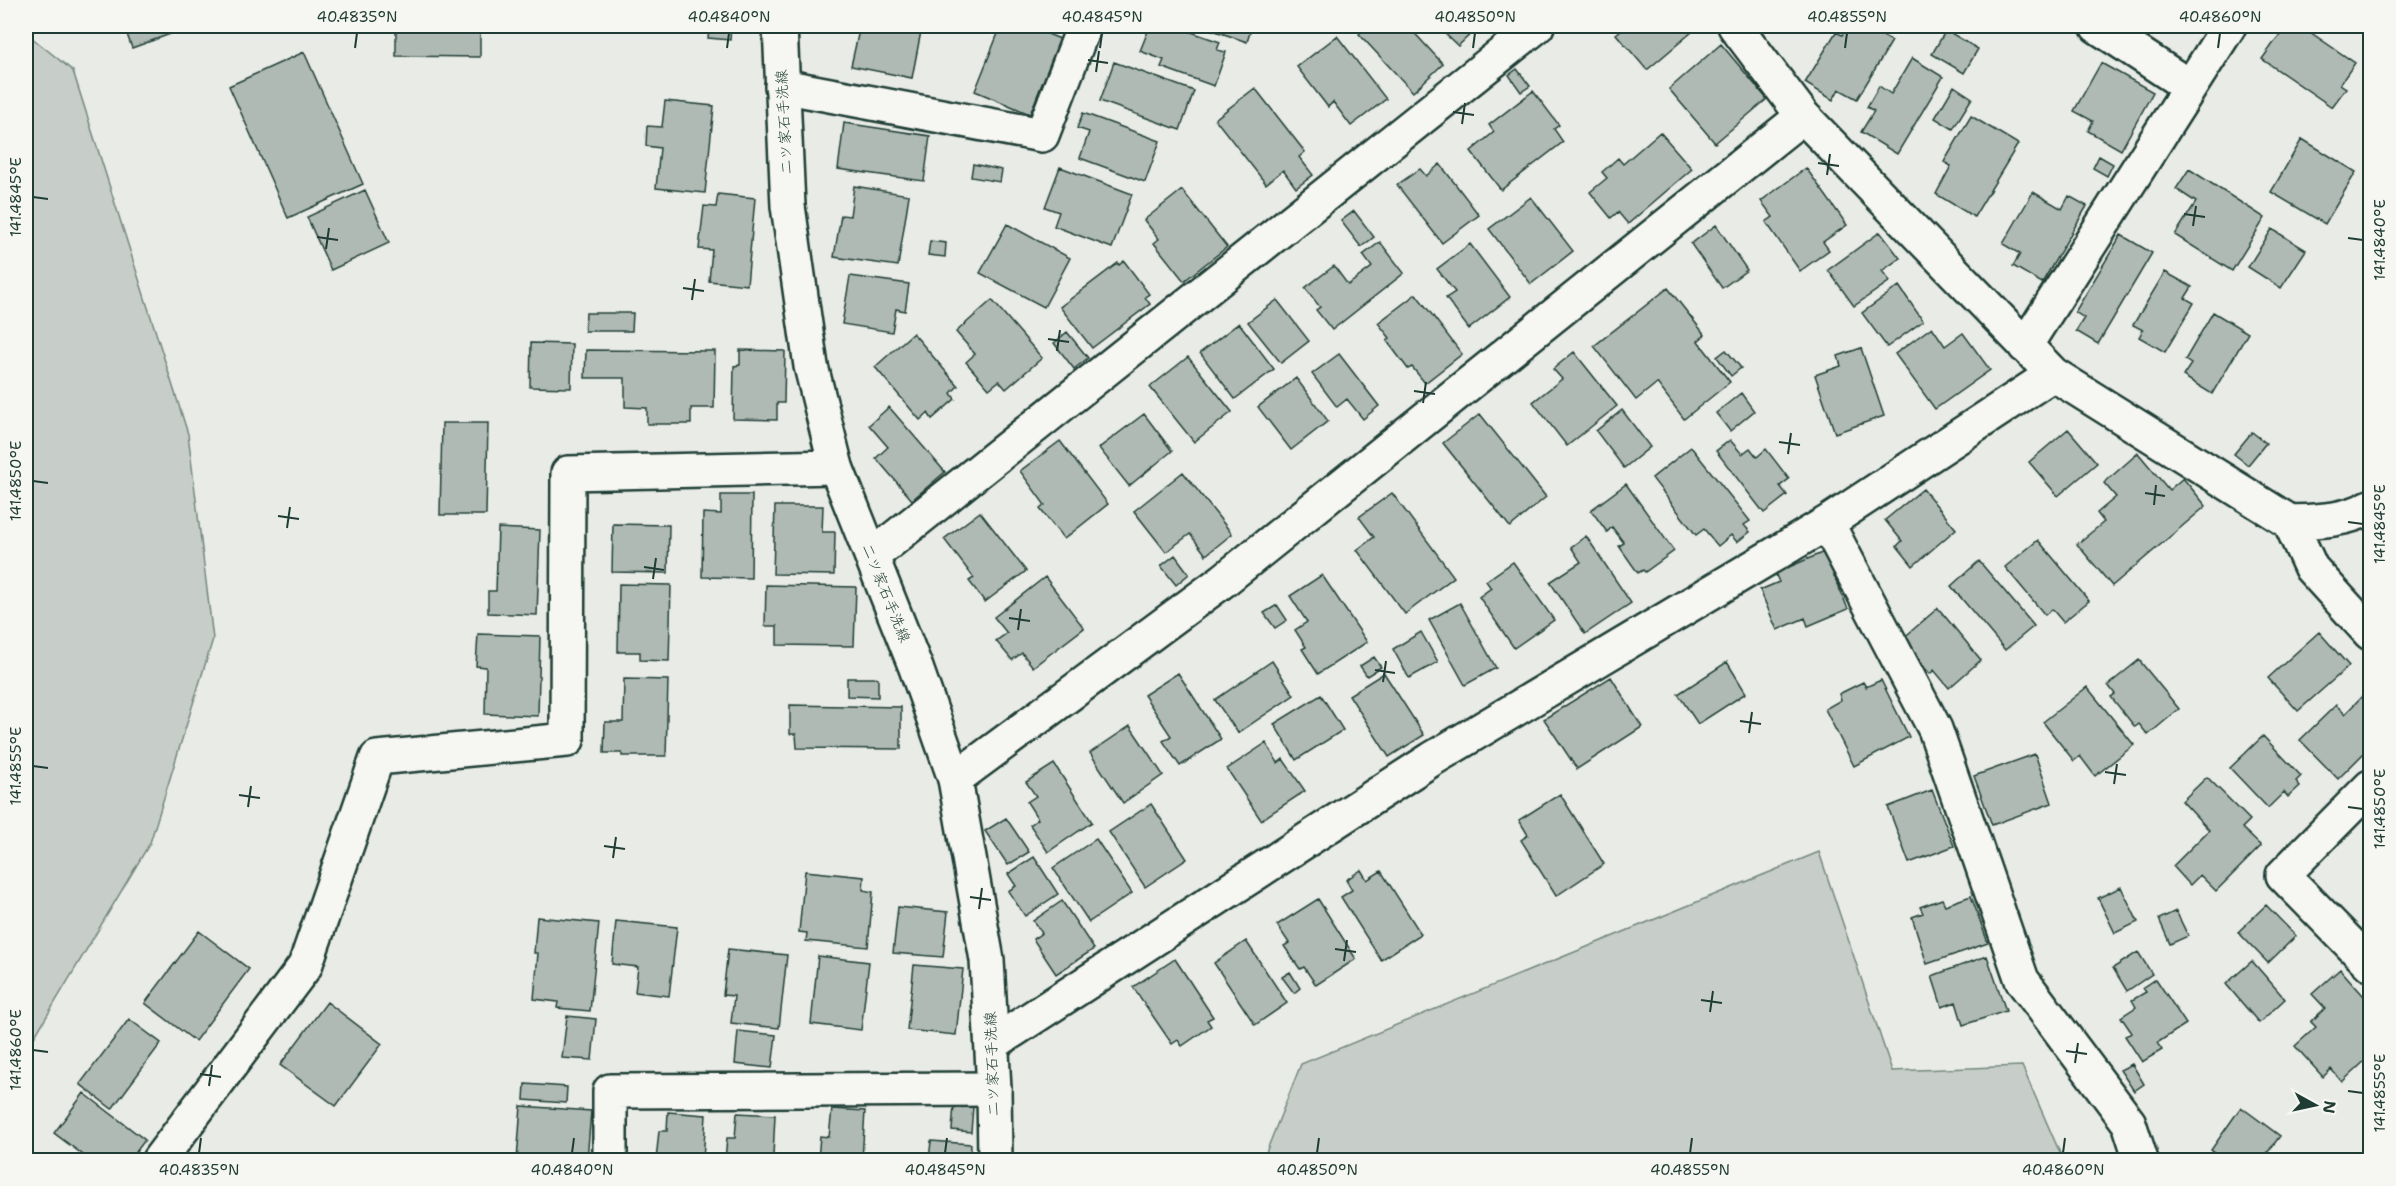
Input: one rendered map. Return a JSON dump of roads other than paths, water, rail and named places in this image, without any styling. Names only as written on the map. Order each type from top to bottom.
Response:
[{"type":"street","name":"二ツ家石手洗線","points":[[780,26],[789,206],[809,355],[836,467],[916,668],[955,779],[987,960],[994,1089],[995,1161]]},
{"type":"street","points":[[782,86],[1042,135],[1084,26]]},
{"type":"street","points":[[872,556],[1538,26]]},
{"type":"street","points":[[1735,26],[1803,117],[2053,374],[2290,522],[2311,568],[2370,633]]},
{"type":"street","points":[[2097,26],[2190,87]]},
{"type":"street","points":[[2025,346],[2229,26]]},
{"type":"street","points":[[955,779],[1224,580],[1803,117]]},
{"type":"street","points":[[992,1044],[1432,759],[1827,523],[2053,374]]},
{"type":"street","points":[[159,1161],[305,966],[377,758],[567,740],[568,473],[836,467]]},
{"type":"street","points":[[2290,522],[2325,521],[2360,513],[2370,507]]},
{"type":"street","points":[[1827,523],[1935,729],[2022,980],[2128,1123],[2141,1161]]},
{"type":"street","points":[[2370,788],[2283,875],[2370,964]]},
{"type":"street","points":[[610,1161],[610,1091],[994,1089]]}]
